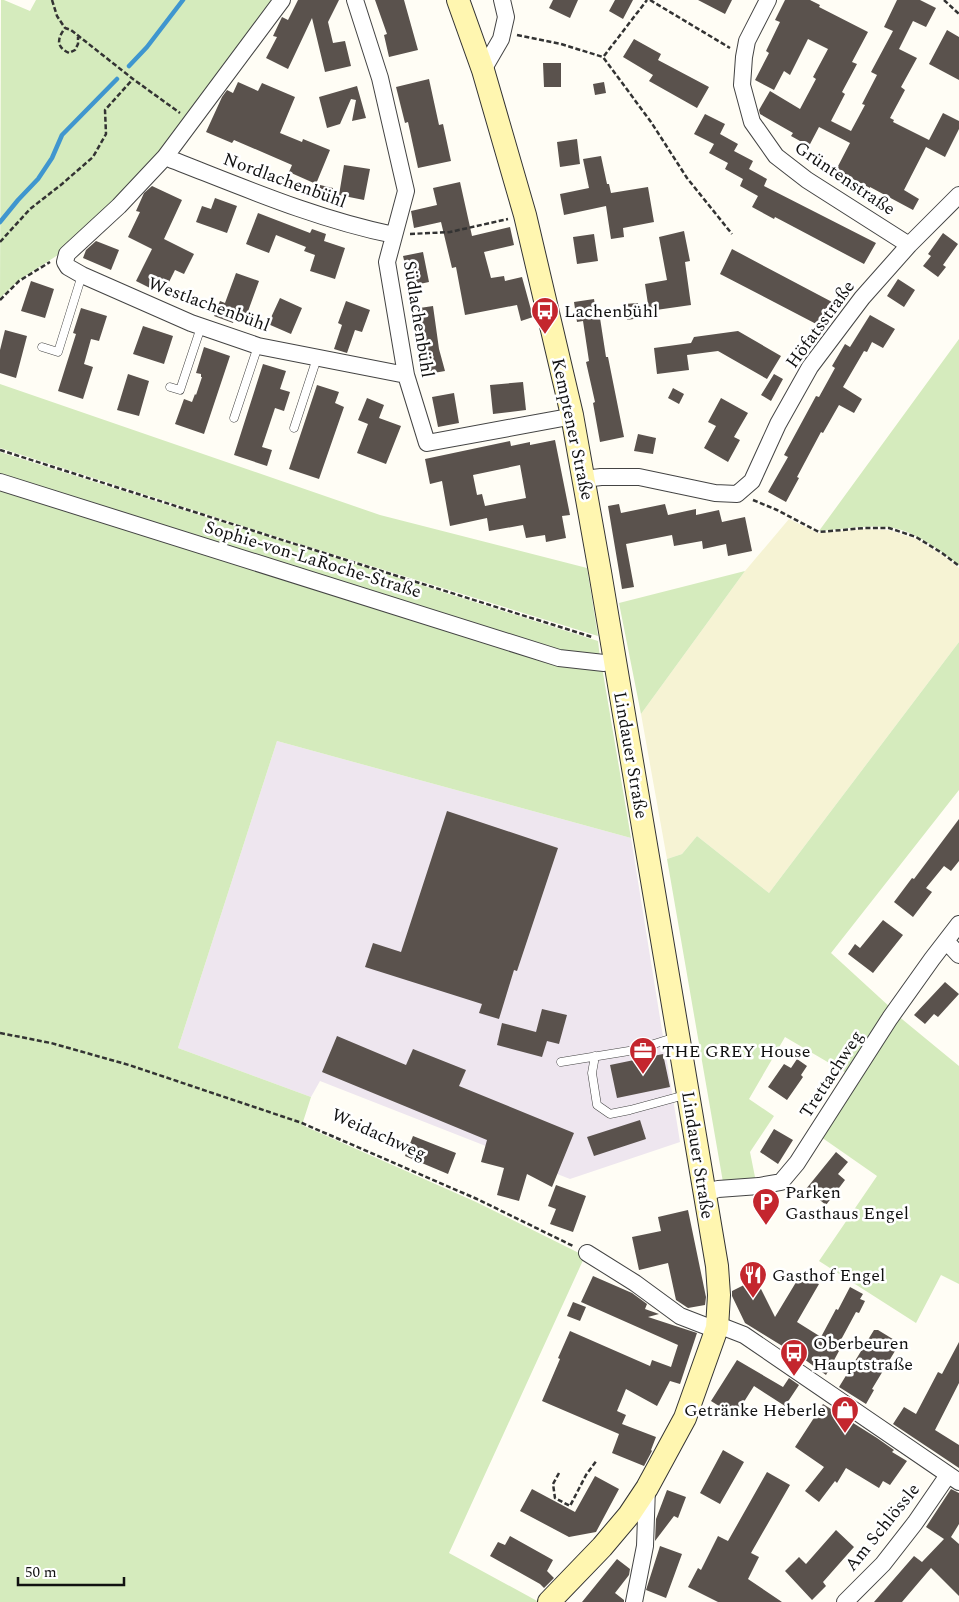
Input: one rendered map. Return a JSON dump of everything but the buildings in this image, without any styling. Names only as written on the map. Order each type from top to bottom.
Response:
[{"type":"main road","name":"Kemptener Straße","points":[[458,0],[483,70],[525,216],[572,415],[615,661]]},
{"type":"main road","name":"Lindauer Straße","points":[[549,1602],[618,1528],[647,1488],[685,1418],[718,1328],[719,1296],[717,1266],[615,661]]},
{"type":"street","points":[[65,262],[67,254],[118,206],[165,157],[282,0]]},
{"type":"street","name":"Südlachenbühl","points":[[355,0],[380,78],[406,191],[387,262],[406,375],[427,443],[572,415]]},
{"type":"street","points":[[483,70],[501,39],[506,17],[502,0]]},
{"type":"street","name":"Grüntenstraße","points":[[768,0],[747,41],[744,56],[742,85],[752,122],[776,156],[811,183],[908,245]]},
{"type":"street","name":"Nordlachenbühl","points":[[165,157],[285,203],[361,228],[394,234]]},
{"type":"street","name":"Höfatsstraße","points":[[738,494],[752,481],[778,424],[810,367],[862,298],[908,245],[959,195]]},
{"type":"street","name":"Westlachenbühl","points":[[65,262],[68,267],[82,275],[201,327],[258,346],[406,375]]},
{"type":"street","points":[[584,480],[601,477],[639,477],[715,492],[738,494]]},
{"type":"street","name":"Sophie-von-LaRoche-Straße","points":[[0,482],[559,658],[604,663],[615,661]]},
{"type":"street","name":"Trettachweg","points":[[705,1194],[718,1189],[759,1186],[781,1182],[797,1163],[890,1018],[959,924]]},
{"type":"street","points":[[946,941],[959,954]]},
{"type":"street","points":[[587,1253],[635,1283],[680,1316],[710,1328],[726,1328],[744,1335],[954,1478]]},
{"type":"street","name":"Am Schlössle","points":[[845,1602],[883,1564],[954,1478]]},
{"type":"street","points":[[634,1602],[646,1546],[647,1488]]},
{"type":"lane","points":[[42,347],[58,352],[82,275]]},
{"type":"lane","points":[[170,387],[180,390],[201,327]]},
{"type":"lane","points":[[234,418],[258,346]]},
{"type":"lane","points":[[294,428],[317,358]]},
{"type":"lane","points":[[561,1062],[635,1050],[678,1036]]},
{"type":"lane","points":[[595,1056],[592,1073],[597,1105],[610,1114],[688,1095]]},
{"type":"path","points":[[52,0],[57,16],[65,28],[78,35],[133,79],[192,121]]},
{"type":"path","points":[[603,57],[649,0],[744,56]]},
{"type":"path","points":[[944,0],[959,14]]},
{"type":"path","points":[[65,28],[59,36],[59,44],[62,50],[69,53],[76,50],[78,35]]},
{"type":"path","points":[[503,30],[561,44],[603,57],[651,122],[687,178],[732,234]]},
{"type":"path","points":[[0,242],[30,209],[93,158],[106,134],[106,110],[133,79]]},
{"type":"path","points":[[394,234],[450,232],[525,216]]},
{"type":"path","points":[[0,300],[19,281],[61,256],[65,262]]},
{"type":"path","points":[[0,450],[592,637]]},
{"type":"path","points":[[738,494],[777,510],[819,532],[889,528],[916,537],[959,566]]},
{"type":"path","name":"Weidachweg","points":[[0,1033],[50,1043],[128,1065],[302,1123],[477,1199],[587,1253]]},
{"type":"path","points":[[559,1473],[553,1484],[555,1498],[570,1506],[586,1475],[597,1460]]},
{"type":"shaded area","points":[[789,519],[818,533],[865,529],[889,530],[916,539],[941,554],[959,568],[959,642],[769,893],[697,836],[682,854],[667,859],[641,714],[745,571]]},
{"type":"shaded area","points":[[277,741],[631,838],[680,1142],[570,1179],[320,1081],[311,1097],[178,1048]]},
{"type":"green space","points":[[1,0],[30,11],[36,0],[279,0],[163,156],[61,253],[19,280],[0,298]]},
{"type":"green space","points":[[959,339],[959,565],[917,536],[898,529],[871,526],[819,531]]},
{"type":"green space","points":[[0,384],[380,515],[587,568],[598,636],[277,537],[0,448]]},
{"type":"green space","points":[[0,452],[598,641],[600,658],[560,654],[0,477]]},
{"type":"green space","points":[[0,488],[602,667],[631,838],[277,741],[178,1048],[311,1097],[302,1125],[476,1202],[585,1256],[449,1553],[539,1602],[0,1602]]},
{"type":"green space","points":[[745,571],[641,714],[619,603]]},
{"type":"green space","points":[[959,642],[959,790],[831,953],[891,1008],[848,1074],[785,1037],[749,1099],[774,1116],[750,1152],[756,1182],[724,1188],[667,859],[682,854],[697,836],[769,893]]},
{"type":"green space","points":[[897,1015],[959,1066],[959,1284],[941,1275],[916,1323],[819,1261],[877,1176],[821,1137]]},
{"type":"waterway","points":[[129,66],[147,47],[183,0]]},
{"type":"waterway","points":[[0,222],[38,179],[52,158],[62,135],[117,79]]},
{"type":"place","name":"Lachenbühl","points":[[545,335]]},
{"type":"place","name":"THE GREY House","points":[[643,1075]]},
{"type":"place","name":"Parken Gasthaus Engel","points":[[766,1226]]},
{"type":"place","name":"Gasthof Engel","points":[[753,1299]]},
{"type":"place","name":"Oberbeuren Hauptstraße","points":[[794,1377]]},
{"type":"place","name":"Getränke Heberle","points":[[845,1434]]}]
